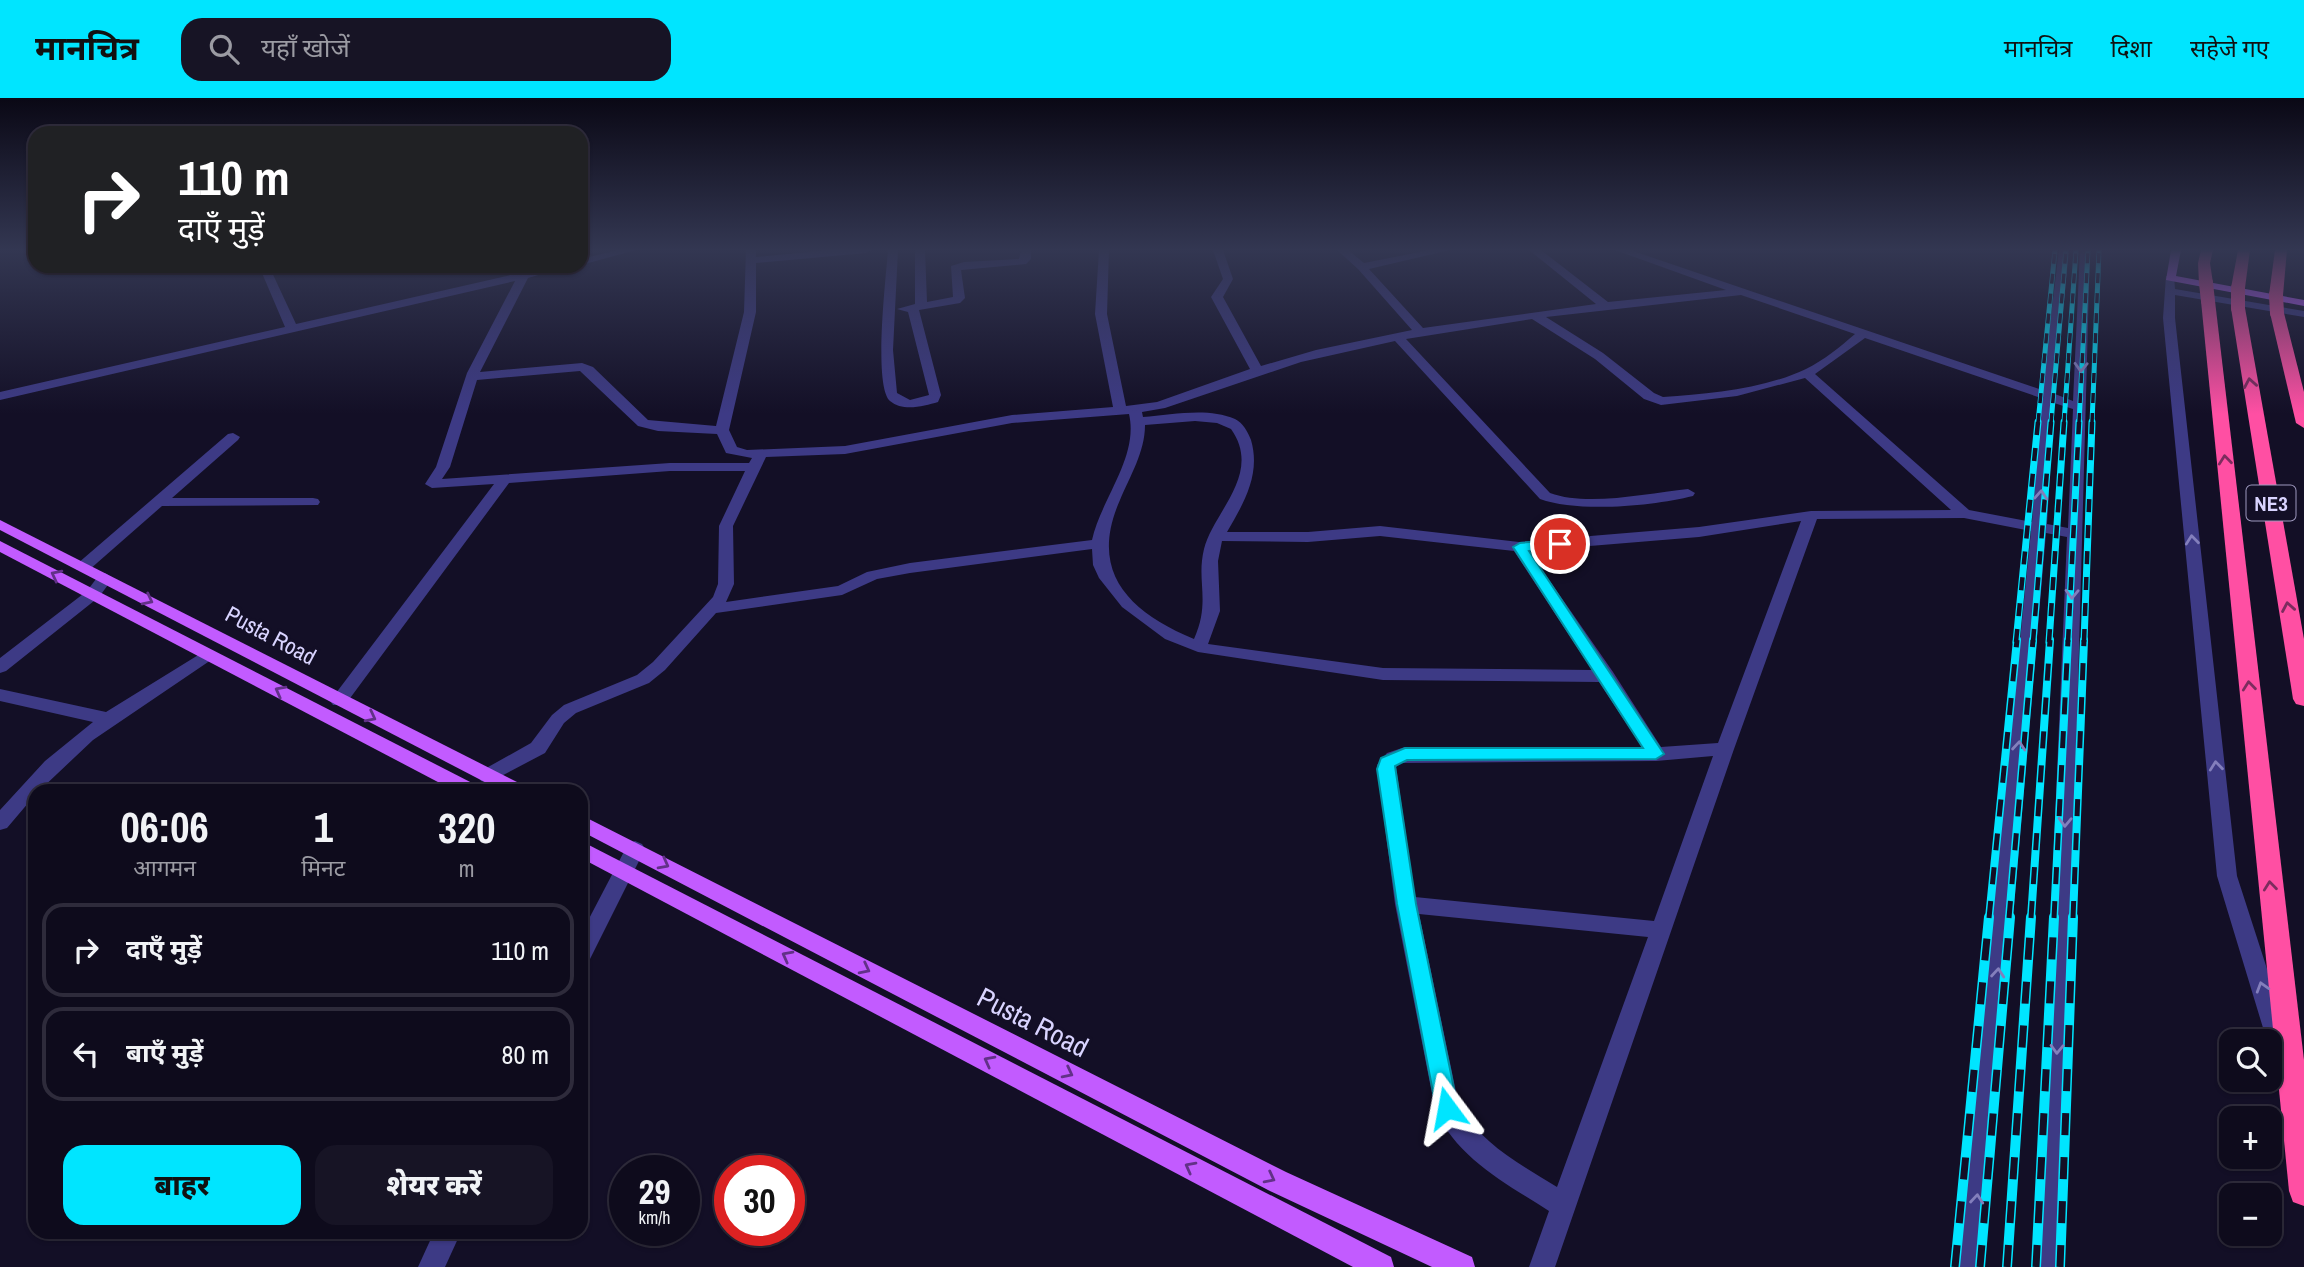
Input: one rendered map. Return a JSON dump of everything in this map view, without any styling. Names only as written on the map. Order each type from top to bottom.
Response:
[{"type":"highway","points":[[2208,305],[2304,1191]]},
{"type":"highway","name":"NE3","points":[[2238,305],[2304,699]]},
{"type":"highway","points":[[2277,305],[2304,423]]},
{"type":"main road","name":"Pusta Road","points":[[0,524],[504,784]]},
{"type":"main road","name":"Pusta Road","points":[[0,546],[458,784]]},
{"type":"main road","name":"Pusta Road","points":[[588,826],[1277,1181],[1462,1267]]},
{"type":"main road","points":[[588,853],[1381,1267]]},
{"type":"street","points":[[281,305],[291,327]]},
{"type":"street","points":[[0,396],[393,305]]},
{"type":"street","points":[[508,305],[473,373],[443,467],[432,484],[757,460],[845,450],[1012,419],[1132,414],[1231,422],[1241,431],[1249,458],[1243,491],[1209,547],[1212,605],[1205,635],[1198,647]]},
{"type":"street","points":[[750,305],[722,430],[731,450],[757,460]]},
{"type":"street","points":[[889,305],[887,350],[891,393],[894,399],[903,404],[924,403],[935,395],[917,307]]},
{"type":"street","points":[[889,310],[936,305]]},
{"type":"street","points":[[1101,305],[1101,314],[1138,439],[1105,514],[1097,544],[1101,568],[1122,599],[1153,625],[1198,647],[1325,668],[1398,675],[1606,676]]},
{"type":"street","points":[[1221,305],[1258,372]]},
{"type":"street","points":[[1396,305],[1422,334]]},
{"type":"street","points":[[1132,414],[1314,355],[1422,334],[1629,305]]},
{"type":"street","points":[[1777,305],[2079,407]]},
{"type":"street","points":[[1970,1267],[2058,305]]},
{"type":"street","points":[[2049,1267],[2083,305]]},
{"type":"street","points":[[2169,305],[2227,876],[2290,1076]]},
{"type":"street","points":[[2261,305],[2304,314]]},
{"type":"street","points":[[1535,316],[1599,356],[1649,396],[1661,401],[1770,385],[1808,374],[1830,361],[1863,334]]},
{"type":"street","points":[[1399,338],[1545,496],[1553,501],[1572,503],[1688,493]]},
{"type":"street","points":[[473,373],[484,376],[582,367],[589,370],[643,423],[658,427],[722,430]]},
{"type":"street","points":[[1808,374],[1964,514]]},
{"type":"street","points":[[83,567],[233,436]]},
{"type":"street","points":[[488,776],[538,748],[558,719],[570,709],[643,679],[659,666],[720,599],[726,584],[726,526],[757,460]]},
{"type":"street","points":[[339,701],[504,480]]},
{"type":"street","points":[[158,502],[313,502]]},
{"type":"street","points":[[1217,536],[1308,537],[1380,531],[1520,547],[1699,532],[1811,515],[1964,514],[2074,534]]},
{"type":"street","points":[[1542,1267],[1660,930],[1811,515]]},
{"type":"street","points":[[711,609],[842,590],[873,575],[910,568],[1097,544]]},
{"type":"street","points":[[1520,547],[1656,754]]},
{"type":"street","points":[[0,667],[93,594],[105,578]]},
{"type":"street","points":[[35,784],[70,748],[108,719],[208,654]]},
{"type":"street","points":[[0,695],[108,719]]},
{"type":"street","points":[[1563,1205],[1499,1164],[1468,1140],[1454,1123],[1443,1095],[1406,904],[1385,769],[1394,758],[1405,754],[1656,754],[1725,749]]},
{"type":"street","points":[[0,823],[28,792]]},
{"type":"street","points":[[588,940],[635,849]]},
{"type":"street","points":[[1406,904],[1660,930]]},
{"type":"street","points":[[431,1267],[445,1239]]},
{"type":"railway","points":[[2038,423],[2050,305]]},
{"type":"railway","points":[[2051,423],[2061,305]]},
{"type":"railway","points":[[2064,423],[2072,305]]},
{"type":"railway","points":[[2079,423],[2085,305]]},
{"type":"railway","points":[[2092,423],[2097,305]]},
{"type":"railway","points":[[2016,642],[2038,422]]},
{"type":"railway","points":[[2033,642],[2051,422]]},
{"type":"railway","points":[[2049,642],[2064,422]]},
{"type":"railway","points":[[2068,642],[2079,422]]},
{"type":"railway","points":[[2084,642],[2092,422]]},
{"type":"railway","points":[[1989,918],[2017,640]]},
{"type":"railway","points":[[2009,918],[2033,640]]},
{"type":"railway","points":[[2031,918],[2050,640]]},
{"type":"railway","points":[[2054,918],[2068,640]]},
{"type":"railway","points":[[2073,918],[2084,640]]},
{"type":"railway","points":[[1955,1267],[1989,917]]},
{"type":"railway","points":[[1980,1267],[2010,917]]},
{"type":"railway","points":[[2007,1267],[2031,917]]},
{"type":"railway","points":[[2036,1267],[2054,917]]},
{"type":"railway","points":[[2060,1267],[2073,917]]},
{"type":"route","points":[[1447,1108],[1406,904],[1385,769],[1387,763],[1398,755],[1405,754],[1656,754],[1520,547],[1560,544]]}]
